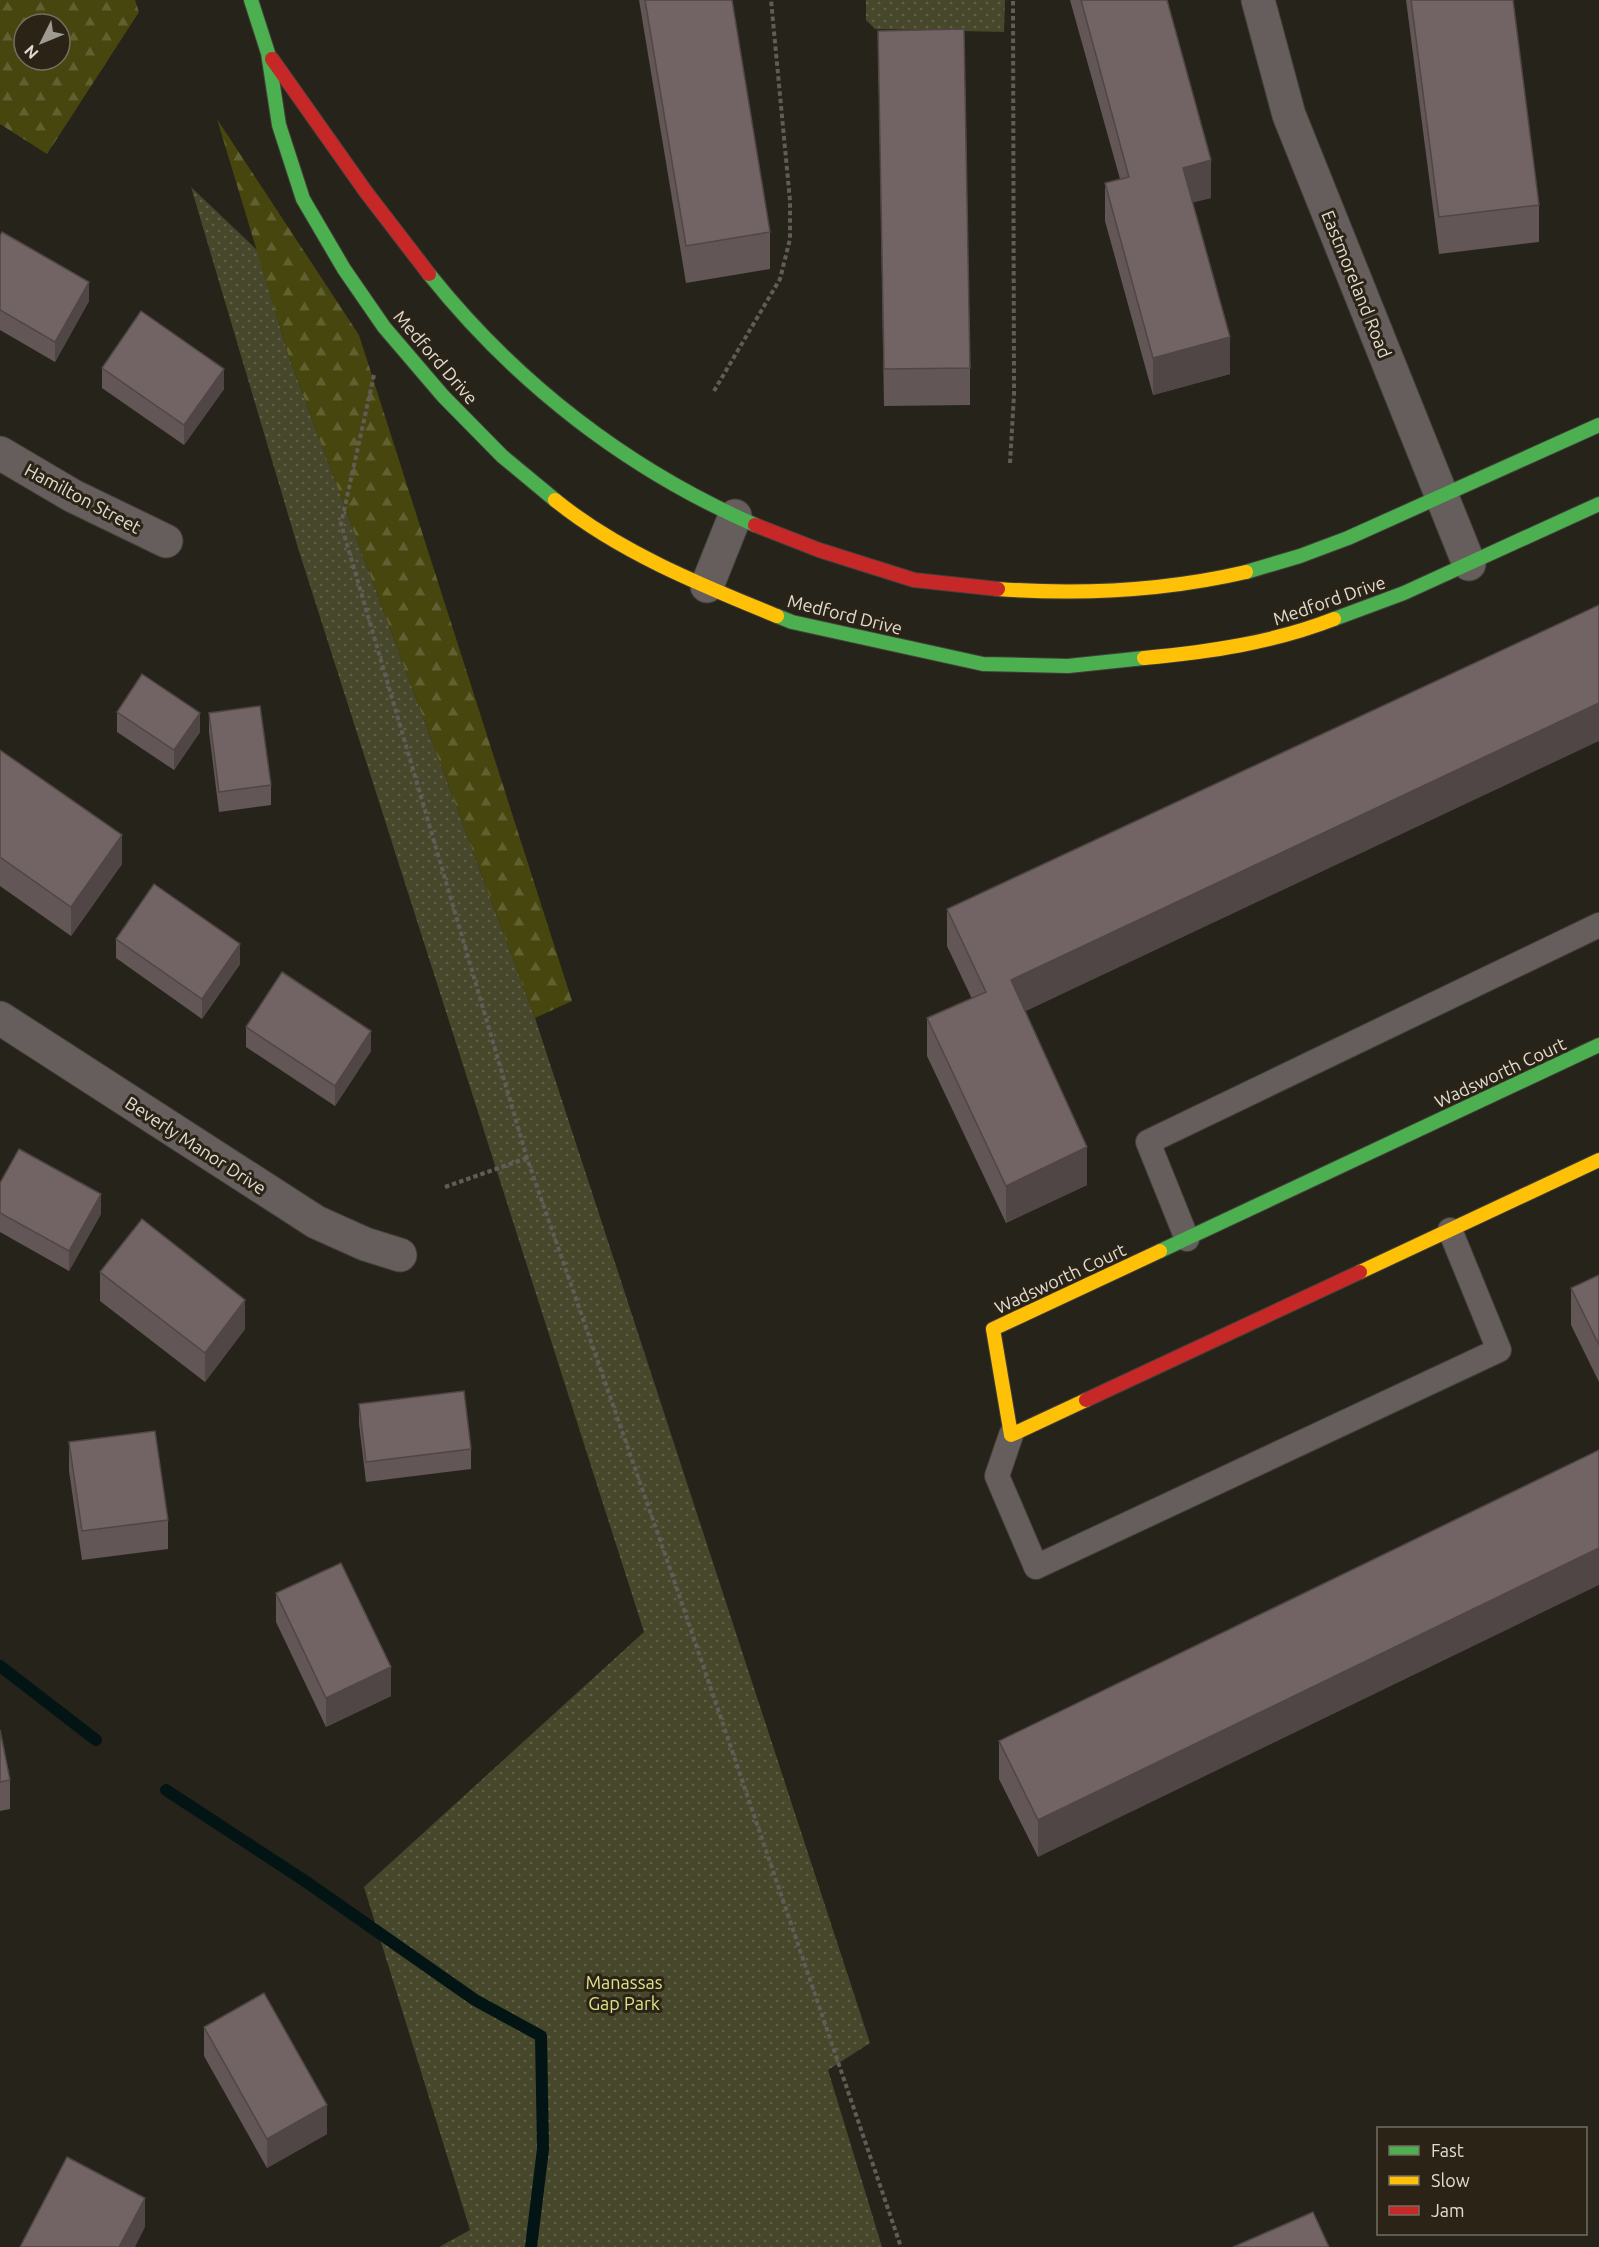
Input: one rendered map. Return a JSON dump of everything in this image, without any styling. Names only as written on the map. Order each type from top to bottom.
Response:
[{"type":"street","name":"Medford Drive","points":[[251,0],[268,53],[279,125],[303,199],[344,269],[384,327],[443,396],[502,456],[563,506],[625,545],[707,586],[792,622],[983,664],[1068,666],[1218,651],[1303,631],[1404,593],[1599,504]]},
{"type":"street","name":"Eastmoreland Road","points":[[1258,0],[1289,115],[1469,564]]},
{"type":"street","name":"Medford Drive","points":[[268,53],[414,255],[480,331],[544,394],[604,441],[676,486],[735,516],[820,552],[921,582],[1013,590],[1095,593],[1166,588],[1251,571],[1331,547],[1599,425]]},
{"type":"street","name":"Hamilton Street","points":[[0,453],[73,496],[166,541]]},
{"type":"street","points":[[707,586],[735,516]]},
{"type":"street","name":"Beverly Manor Drive","points":[[0,1018],[316,1222],[366,1244],[400,1255]]},
{"type":"street","name":"Wadsworth Court","points":[[1011,1436],[993,1329],[1599,1045]]},
{"type":"street","points":[[1011,1436],[1599,1160]]},
{"type":"lane","points":[[1187,1239],[1148,1142],[1599,925]]},
{"type":"lane","points":[[1011,1436],[997,1476],[1036,1567],[1499,1350],[1450,1230]]},
{"type":"path","points":[[714,392],[780,279],[790,239],[790,201],[771,0]]},
{"type":"path","points":[[1010,463],[1014,394],[1013,0]]},
{"type":"path","points":[[384,327],[341,524],[527,1158],[676,1586],[901,2247]]},
{"type":"path","points":[[446,1187],[527,1158]]},
{"type":"green space","points":[[0,0],[135,0],[139,12],[47,154],[0,124]]},
{"type":"green space","points":[[866,0],[1005,0],[1004,32],[875,29],[866,20]]},
{"type":"green space","points":[[217,119],[359,335],[572,1001],[535,1018],[289,357]]},
{"type":"green space","name":"Manassas Gap Park","points":[[191,187],[257,250],[289,357],[535,1018],[870,2043],[828,2070],[882,2247],[439,2247],[470,2230],[364,1887],[644,1632],[298,548]]},
{"type":"building","points":[[645,0],[732,0],[770,232],[686,246]]},
{"type":"building","points":[[1081,0],[1167,0],[1211,160],[1183,168],[1230,337],[1153,358],[1105,183],[1129,177]]},
{"type":"building","points":[[1411,0],[1513,0],[1539,205],[1439,217]]},
{"type":"building","points":[[964,29],[970,368],[884,369],[878,31]]},
{"type":"building","points":[[2,232],[89,282],[55,342],[0,310],[0,236]]},
{"type":"building","points":[[141,311],[224,369],[184,425],[102,368]]},
{"type":"building","points":[[1599,605],[1599,703],[1011,980],[1087,1147],[1006,1186],[927,1018],[986,992],[947,909]]},
{"type":"building","points":[[142,674],[200,713],[174,750],[117,712]]},
{"type":"building","points":[[260,706],[271,785],[219,792],[209,713]]},
{"type":"building","points":[[0,750],[122,835],[71,907],[0,857]]},
{"type":"building","points":[[154,884],[240,944],[202,999],[116,939]]},
{"type":"building","points":[[282,972],[371,1031],[335,1086],[246,1027]]},
{"type":"building","points":[[19,1149],[101,1194],[69,1251],[0,1213],[0,1183]]},
{"type":"building","points":[[142,1219],[245,1300],[205,1353],[100,1272]]},
{"type":"building","points":[[1599,1275],[1599,1345],[1571,1288]]},
{"type":"building","points":[[464,1391],[471,1449],[366,1462],[359,1404]]},
{"type":"building","points":[[155,1431],[168,1520],[82,1531],[69,1442]]},
{"type":"building","points":[[1599,1450],[1599,1548],[1038,1820],[999,1741]]},
{"type":"building","points":[[341,1563],[391,1667],[326,1698],[276,1593]]},
{"type":"building","points":[[0,1730],[10,1780],[0,1782]]},
{"type":"building","points":[[264,1993],[327,2105],[267,2139],[204,2027]]},
{"type":"building","points":[[67,2157],[145,2198],[119,2247],[20,2247]]},
{"type":"building","points":[[1313,2212],[1329,2247],[1233,2247]]},
{"type":"waterway","points":[[0,1666],[96,1740]]},
{"type":"waterway","points":[[166,1790],[305,1881],[475,2000],[541,2036],[543,2149],[531,2247]]},
{"type":"traffic: fast","points":[[251,0],[268,53],[279,125],[303,199],[344,269],[384,327],[443,396],[502,456],[555,500]]},
{"type":"traffic: fast","points":[[429,274],[499,351],[537,387],[577,419],[619,450],[662,477],[708,503],[755,525]]},
{"type":"traffic: fast","points":[[1246,572],[1300,556],[1348,538],[1599,425]]},
{"type":"traffic: fast","points":[[1334,619],[1404,593],[1599,504]]},
{"type":"traffic: fast","points":[[777,616],[792,622],[983,664],[1068,666],[1144,658]]},
{"type":"traffic: fast","points":[[1160,1251],[1599,1045]]},
{"type":"traffic: slow","points":[[555,500],[580,519],[633,551],[690,579],[777,616]]},
{"type":"traffic: slow","points":[[998,589],[1061,592],[1123,590],[1184,584],[1246,572]]},
{"type":"traffic: slow","points":[[1144,658],[1240,645],[1287,634],[1334,619]]},
{"type":"traffic: slow","points":[[1360,1272],[1599,1160]]},
{"type":"traffic: slow","points":[[1086,1400],[1011,1435],[993,1329],[1160,1251]]},
{"type":"traffic: jam","points":[[272,59],[366,192],[429,274]]},
{"type":"traffic: jam","points":[[755,525],[819,550],[914,580],[998,589]]},
{"type":"traffic: jam","points":[[1086,1400],[1360,1272]]}]
